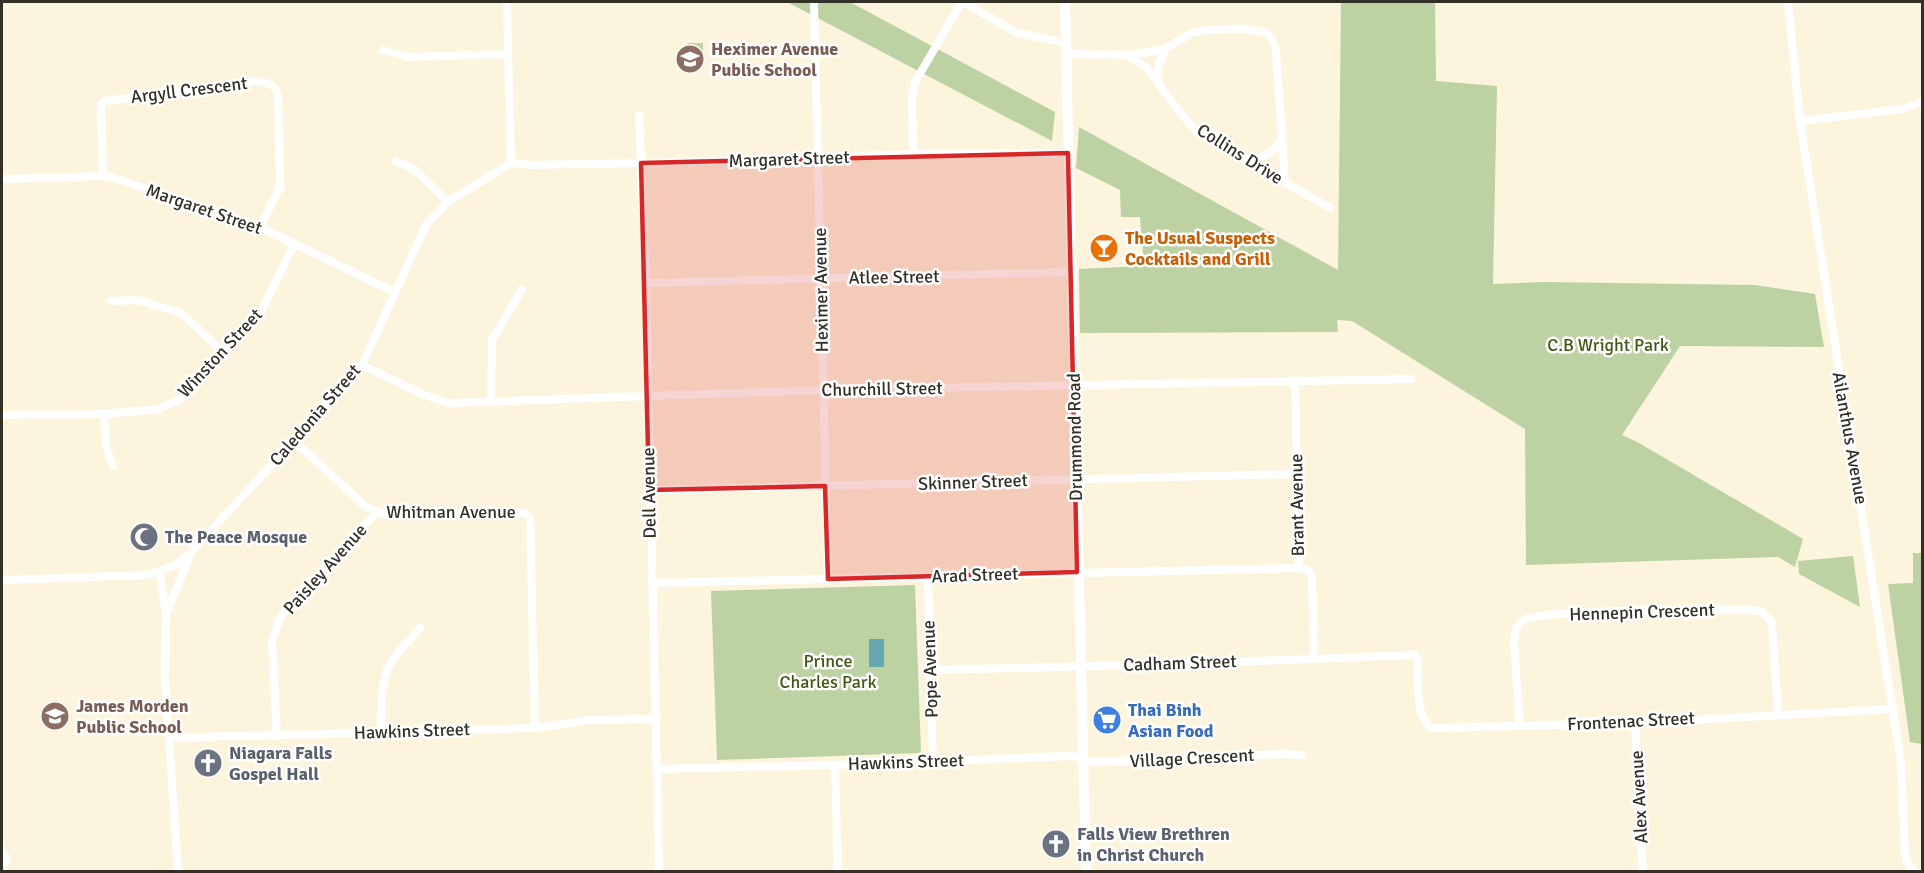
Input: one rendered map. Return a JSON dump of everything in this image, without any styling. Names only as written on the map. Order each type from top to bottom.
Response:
[{"type":"main road","name":"Drummond Road","points":[[1065,2],[1086,872]]},
{"type":"street","points":[[507,2],[511,163]]},
{"type":"street","name":"Heximer Avenue","points":[[814,2],[828,579]]},
{"type":"street","points":[[913,154],[912,96],[915,82],[963,2],[1017,33],[1066,49],[1127,55],[1166,48],[1192,33],[1206,30],[1245,29],[1265,32],[1272,39],[1276,50],[1285,183]]},
{"type":"street","name":"Ailanthus Avenue","points":[[1788,2],[1800,121],[1894,709],[1901,763],[1905,852],[1907,862],[1915,872]]},
{"type":"street","points":[[1159,83],[1158,64],[1166,48]]},
{"type":"street","points":[[383,50],[409,57],[508,54]]},
{"type":"street","name":"Collins Drive","points":[[1127,55],[1147,68],[1198,133],[1330,208]]},
{"type":"street","name":"Argyll Crescent","points":[[103,176],[101,105],[105,101],[257,81],[270,83],[277,89],[278,97],[280,187],[260,227]]},
{"type":"street","points":[[1800,121],[1902,109],[1923,102]]},
{"type":"street","name":"Dell Avenue","points":[[639,115],[646,283],[659,872]]},
{"type":"street","points":[[1244,160],[1268,155],[1277,147],[1282,138]]},
{"type":"street","name":"Margaret Street","points":[[511,163],[531,165],[913,154],[1068,153]]},
{"type":"street","points":[[396,160],[414,169],[448,202]]},
{"type":"street","name":"Caledonia Street","points":[[2,580],[137,576],[159,573],[176,565],[191,552],[354,376],[362,365],[426,225],[448,202],[511,163]]},
{"type":"street","name":"Margaret Street","points":[[2,179],[103,176],[114,178],[260,227],[394,292]]},
{"type":"street","name":"Winston Street","points":[[2,415],[104,414],[159,409],[182,398],[261,312],[294,244]]},
{"type":"street","name":"Atlee Street","points":[[646,283],[1071,272]]},
{"type":"street","points":[[491,402],[492,340],[522,289]]},
{"type":"street","points":[[111,301],[138,300],[168,307],[181,313],[224,353]]},
{"type":"street","name":"Churchill Street","points":[[362,365],[422,394],[448,403],[824,390],[1412,379]]},
{"type":"street","name":"Brant Avenue","points":[[1295,380],[1299,568],[1308,570],[1312,576],[1314,658]]},
{"type":"street","points":[[104,414],[106,446],[113,466]]},
{"type":"street","name":"Whitman Avenue","points":[[294,441],[364,505],[377,512],[391,514],[525,513],[530,518],[535,728]]},
{"type":"street","name":"Skinner Street","points":[[649,490],[1296,474]]},
{"type":"street","name":"Paisley Avenue","points":[[277,736],[272,640],[279,621],[288,605],[377,512]]},
{"type":"street","points":[[166,616],[191,552]]},
{"type":"street","name":"Arad Street","points":[[652,584],[1299,568]]},
{"type":"street","points":[[159,573],[166,616],[165,678],[178,872]]},
{"type":"street","name":"Pope Avenue","points":[[928,577],[933,761]]},
{"type":"street","name":"Hennepin Crescent","points":[[1520,726],[1515,631],[1521,621],[1556,614],[1736,609],[1761,611],[1772,622],[1778,715]]},
{"type":"street","points":[[381,732],[383,687],[387,671],[420,628]]},
{"type":"street","name":"Cadham Street","points":[[930,670],[1414,655],[1418,660],[1419,669]]},
{"type":"street","name":"Frontenac Street","points":[[1419,669],[1420,714],[1431,728],[1635,723],[1894,709]]},
{"type":"street","name":"Hawkins Street","points":[[169,738],[535,728],[591,720],[655,719]]},
{"type":"street","name":"Alex Avenue","points":[[1635,723],[1643,872]]},
{"type":"street","name":"Village Crescent","points":[[1082,759],[1095,762],[1302,755]]},
{"type":"street","name":"Hawkins Street","points":[[657,768],[835,765],[1072,756],[1082,759]]},
{"type":"street","points":[[835,765],[838,872]]},
{"type":"street","points":[[2,850],[7,859],[2,868]]},
{"type":"highlighted area","points":[[1068,153],[1077,572],[828,579],[825,486],[649,490],[641,163]]},
{"type":"green space","points":[[787,2],[850,2],[1055,112],[1052,141]]},
{"type":"green space","name":"C.B Wright Park","points":[[1341,2],[1435,2],[1436,81],[1497,86],[1493,284],[1544,282],[1755,285],[1815,294],[1824,347],[1680,346],[1622,435],[1803,539],[1795,567],[1778,557],[1526,565],[1525,429],[1352,321],[1337,320],[1338,332],[1080,333],[1079,269],[1144,266],[1140,217],[1121,217],[1120,190],[1076,168],[1079,127],[1338,270]]},
{"type":"green space","points":[[688,43],[703,43],[703,58],[688,58]]},
{"type":"green space","points":[[1913,553],[1922,553],[1922,744],[1910,742],[1888,584],[1913,583]]},
{"type":"green space","points":[[1853,556],[1860,607],[1799,574],[1798,561]]},
{"type":"green space","name":"Prince Charles Park","points":[[915,585],[921,753],[717,760],[711,591]]},
{"type":"water","points":[[869,639],[884,639],[884,667],[869,667]]},
{"type":"place","name":"Heximer Avenue Public School","points":[[690,59]]},
{"type":"place","name":"The Usual Suspects Cocktails and Grill","points":[[1104,248]]},
{"type":"place","name":"The Peace Mosque","points":[[144,537]]},
{"type":"place","name":"James Morden Public School","points":[[55,716]]},
{"type":"place","name":"Thai Binh Asian Food","points":[[1107,720]]},
{"type":"place","name":"Niagara Falls Gospel Hall","points":[[208,763]]},
{"type":"place","name":"Falls View Brethren in Christ Church","points":[[1056,844]]}]
